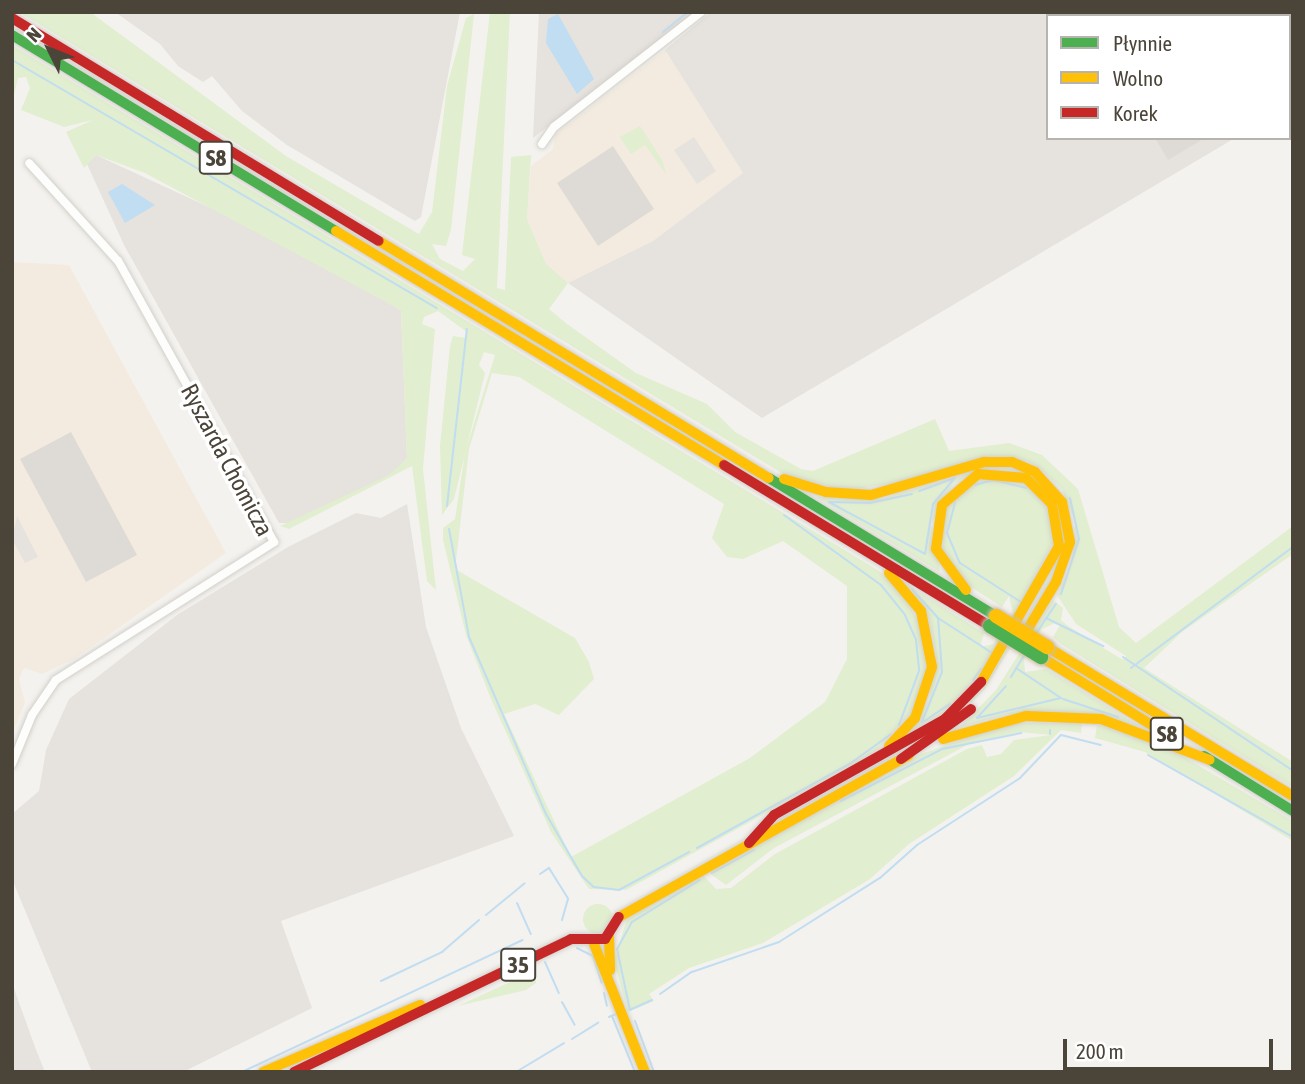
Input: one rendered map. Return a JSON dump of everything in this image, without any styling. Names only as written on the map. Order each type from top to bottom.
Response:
[{"type":"main road","name":"S8","points":[[12,17],[747,464],[993,621],[1293,796]]},
{"type":"main road","name":"S8","points":[[12,35],[795,510],[993,621]]},
{"type":"main road","points":[[747,464],[809,488],[864,495],[971,464],[1012,462],[1041,476],[1062,502],[1070,530],[1065,561],[999,676],[957,722],[901,759]]},
{"type":"main road","points":[[749,842],[774,815],[931,728],[970,697],[1049,572],[1060,536],[1052,504],[1033,482],[1000,471],[956,487],[934,531],[951,577],[993,621]]},
{"type":"main road","points":[[795,510],[893,577],[913,598],[930,639],[931,680],[915,718],[858,768]]},
{"type":"main road","name":"S8","points":[[1044,652],[1293,811]]},
{"type":"main road","points":[[610,977],[609,937],[619,917],[901,759],[973,727],[1044,716],[1101,719],[1210,760]]},
{"type":"main road","name":"35","points":[[294,1072],[571,939],[609,937]]},
{"type":"main road","points":[[593,939],[645,1072]]},
{"type":"main road","name":"35","points":[[263,1072],[382,1016],[450,997]]},
{"type":"street","points":[[542,145],[554,127],[701,12]]},
{"type":"street","name":"Ryszarda Chomicza","points":[[12,764],[32,715],[56,680],[274,542],[118,261],[29,163]]},
{"type":"shaded area","points":[[115,12],[460,12],[421,217],[415,221],[287,145],[242,111],[212,76],[203,82],[178,66],[160,44]]},
{"type":"shaded area","points":[[392,12],[446,14],[416,136],[412,179],[385,198],[360,184],[360,168],[345,166],[280,125],[308,100],[300,90]]},
{"type":"shaded area","points":[[539,12],[695,12],[533,138]]},
{"type":"shaded area","points":[[565,12],[672,12],[594,50],[598,58],[590,56]]},
{"type":"shaded area","points":[[711,12],[1293,12],[1293,104],[1291,14],[1046,14],[1046,140],[1232,140],[762,418],[568,283],[653,241],[743,173],[665,50]]},
{"type":"shaded area","points":[[665,50],[743,173],[653,241],[568,283],[546,264],[527,219],[531,166],[553,149],[555,135]]},
{"type":"shaded area","points":[[694,137],[716,171],[697,184],[674,150]]},
{"type":"shaded area","points":[[96,155],[252,227],[401,310],[407,458],[395,472],[297,523],[279,523],[124,245],[87,164]]},
{"type":"shaded area","points":[[12,262],[69,265],[226,553],[74,659],[42,674],[24,668],[19,679],[25,703],[12,734]]},
{"type":"shaded area","points":[[407,504],[426,627],[461,728],[514,836],[281,921],[312,1008],[183,1072],[92,1072],[12,879],[12,814],[39,791],[46,750],[69,699],[177,615],[288,547],[356,513],[381,518]]},
{"type":"shaded area","points":[[17,516],[38,557],[25,563],[12,539]]},
{"type":"shaded area","points":[[12,983],[35,1047],[45,1072],[12,1072]]},
{"type":"green space","points":[[19,12],[90,12],[286,156],[419,234],[432,212],[447,86],[466,18],[474,14],[451,230],[446,246],[432,244],[440,259],[463,271],[475,259],[462,255],[490,12],[510,12],[497,288],[505,290],[511,157],[531,155],[527,219],[546,264],[568,283],[549,309],[567,324],[636,373],[707,404],[735,432],[801,469],[813,471],[935,419],[949,451],[1009,443],[1042,455],[1078,489],[1119,627],[1136,643],[1293,526],[1293,554],[1182,632],[1144,668],[1293,762],[1293,787],[1061,644],[1053,637],[1060,625],[1055,623],[1042,629],[1024,660],[1025,672],[1046,669],[1139,726],[1008,714],[960,727],[996,690],[1053,600],[1063,608],[1061,620],[1068,626],[1123,660],[1126,656],[1076,624],[1057,595],[1072,562],[1075,522],[1062,489],[1037,466],[1027,461],[845,491],[785,475]]},
{"type":"green space","points":[[12,45],[879,571],[904,595],[920,625],[926,670],[916,707],[875,752],[788,801],[626,890],[589,889],[551,832],[491,699],[466,635],[443,540],[443,528],[455,519],[464,456],[454,499],[442,515],[440,446],[450,346],[453,336],[466,338],[467,332],[438,311],[424,317],[422,324],[435,329],[423,469],[436,590],[427,581],[412,466],[289,529],[280,526],[389,475],[407,458],[401,310],[145,173],[96,155],[84,168],[66,132],[93,120],[64,127],[21,110],[30,88],[26,77],[18,78],[12,103]],"holes":[[[484,352],[495,355],[467,448],[485,373],[479,365]],[[492,373],[519,377],[724,504],[712,538],[727,557],[743,559],[783,541],[847,586],[847,659],[825,702],[750,758],[571,857],[504,714],[535,704],[559,715],[594,679],[589,662],[575,638],[455,569],[469,449]]]},
{"type":"green space","points":[[640,126],[662,160],[666,174],[645,145],[631,154],[620,137]]},
{"type":"green space","points":[[989,466],[1004,466],[1019,469],[1046,485],[1062,510],[1065,525],[1048,489],[1024,472],[1002,467],[977,470],[953,484],[931,524],[940,572],[816,497],[881,499]]},
{"type":"green space","points":[[996,476],[1021,481],[1045,500],[1056,537],[993,660],[949,710],[910,732],[929,700],[936,654],[929,619],[908,585],[984,633],[980,647],[994,644],[1013,613],[1009,596],[1002,607],[965,583],[942,551],[945,511],[972,482]]},
{"type":"green space","points":[[1065,525],[1067,535],[1064,555],[1053,580],[984,690],[956,718],[932,735],[625,905],[925,737],[983,689],[1062,558]]},
{"type":"green space","points":[[1010,723],[1082,723],[1081,733],[1061,730],[1014,776],[909,844],[870,879],[763,943],[689,968],[649,994],[654,1001],[628,1012],[614,961],[627,919],[703,875],[716,889],[731,888],[775,854],[967,749],[982,745],[987,757],[1001,754],[1014,740],[1051,735],[1020,732],[971,743],[774,848],[726,885],[709,873],[921,754]]},
{"type":"green space","points":[[1082,723],[1094,723],[1172,750],[1293,821],[1293,841],[1145,752],[1095,738],[1097,725]]},
{"type":"green space","points":[[598,904],[609,908],[613,919],[609,930],[598,934],[587,930],[583,919],[587,908]]},
{"type":"green space","points":[[536,970],[536,983],[526,990],[458,1006]]},
{"type":"water","points":[[558,14],[594,79],[577,94],[546,43],[548,19]]},
{"type":"water","points":[[122,184],[155,205],[125,223],[108,192]]},
{"type":"building","points":[[1156,140],[1202,140],[1168,160]]},
{"type":"building","points":[[613,146],[654,209],[598,246],[557,183]]},
{"type":"building","points":[[71,432],[137,555],[86,582],[20,459]]},
{"type":"waterway","points":[[663,32],[688,12]]},
{"type":"waterway","points":[[12,60],[437,308]]},
{"type":"waterway","points":[[447,506],[467,329]]},
{"type":"waterway","points":[[912,494],[870,503],[829,502],[925,554],[933,504],[955,478],[919,491]]},
{"type":"waterway","points":[[975,485],[994,480],[1026,488]]},
{"type":"waterway","points":[[1061,594],[1079,539],[1070,498]]},
{"type":"waterway","points":[[955,503],[947,533],[960,563],[1021,602]]},
{"type":"waterway","points":[[784,515],[881,585],[905,615],[916,640],[919,671],[899,725]]},
{"type":"waterway","points":[[449,529],[469,637],[546,814],[582,876],[594,887],[619,890],[689,852]]},
{"type":"waterway","points":[[1131,668],[1293,547]]},
{"type":"waterway","points":[[912,589],[938,618],[992,653]]},
{"type":"waterway","points":[[1037,632],[1056,604]]},
{"type":"waterway","points":[[922,722],[942,672],[938,618]]},
{"type":"waterway","points":[[1046,618],[1103,646]]},
{"type":"waterway","points":[[1011,677],[1024,655]]},
{"type":"waterway","points":[[1123,657],[1293,771]]},
{"type":"waterway","points":[[977,718],[1061,698],[1016,668]]},
{"type":"waterway","points":[[973,680],[981,669]]},
{"type":"waterway","points":[[977,718],[1006,686]]},
{"type":"waterway","points":[[1063,699],[1118,717]]},
{"type":"waterway","points":[[923,722],[950,704]]},
{"type":"waterway","points":[[841,801],[942,749],[1021,733]]},
{"type":"waterway","points":[[697,848],[851,763],[891,734]]},
{"type":"waterway","points":[[660,994],[692,972],[779,942],[880,878],[917,845],[1020,778],[1061,735],[1101,745]]},
{"type":"waterway","points":[[1148,755],[1293,837]]},
{"type":"waterway","points":[[712,873],[754,850]]},
{"type":"waterway","points":[[540,874],[549,868],[568,899],[562,920]]},
{"type":"waterway","points":[[652,1000],[630,1010],[617,949],[632,922],[700,880]]},
{"type":"waterway","points":[[486,915],[525,883]]},
{"type":"waterway","points":[[517,903],[531,934]]},
{"type":"waterway","points":[[381,981],[442,952],[479,920]]},
{"type":"waterway","points":[[242,1072],[522,940]]},
{"type":"waterway","points":[[577,948],[593,956],[602,983]]},
{"type":"waterway","points":[[545,962],[559,993]]},
{"type":"waterway","points":[[604,993],[607,1006]]},
{"type":"waterway","points":[[562,1002],[575,1025]]},
{"type":"waterway","points":[[609,1017],[616,1014]]},
{"type":"waterway","points":[[612,1016],[635,1072]]},
{"type":"waterway","points":[[635,1021],[654,1072]]},
{"type":"waterway","points":[[572,1039],[598,1023]]},
{"type":"waterway","points":[[516,1072],[564,1043]]},
{"type":"traffic: fast","points":[[12,35],[336,231]]},
{"type":"traffic: fast","points":[[769,478],[996,616]]},
{"type":"traffic: fast","points":[[990,626],[1041,657]]},
{"type":"traffic: fast","points":[[1204,756],[1293,811]]},
{"type":"traffic: slow","points":[[336,231],[724,465]]},
{"type":"traffic: slow","points":[[379,241],[769,478]]},
{"type":"traffic: slow","points":[[784,479],[826,492],[871,495],[984,462],[1012,462],[1035,472],[1062,502],[1070,542],[1056,582],[1020,642]]},
{"type":"traffic: slow","points":[[966,590],[936,549],[942,505],[978,474],[1026,478],[1052,504],[1059,546],[981,682]]},
{"type":"traffic: slow","points":[[889,573],[921,611],[932,667],[915,718],[889,746]]},
{"type":"traffic: slow","points":[[996,616],[1047,647]]},
{"type":"traffic: slow","points":[[1047,647],[1293,796]]},
{"type":"traffic: slow","points":[[1041,657],[1168,735]]},
{"type":"traffic: slow","points":[[943,739],[1026,716],[1101,719],[1210,760]]},
{"type":"traffic: slow","points":[[619,917],[909,755]]},
{"type":"traffic: slow","points":[[609,937],[610,970]]},
{"type":"traffic: slow","points":[[592,939],[645,1072]]},
{"type":"traffic: slow","points":[[263,1072],[420,1005]]},
{"type":"traffic: jam","points":[[12,18],[379,241]]},
{"type":"traffic: jam","points":[[724,465],[990,626]]},
{"type":"traffic: jam","points":[[749,843],[774,815],[945,719],[981,682]]},
{"type":"traffic: jam","points":[[901,759],[971,709]]},
{"type":"traffic: jam","points":[[294,1072],[571,939],[605,939],[619,917]]}]
